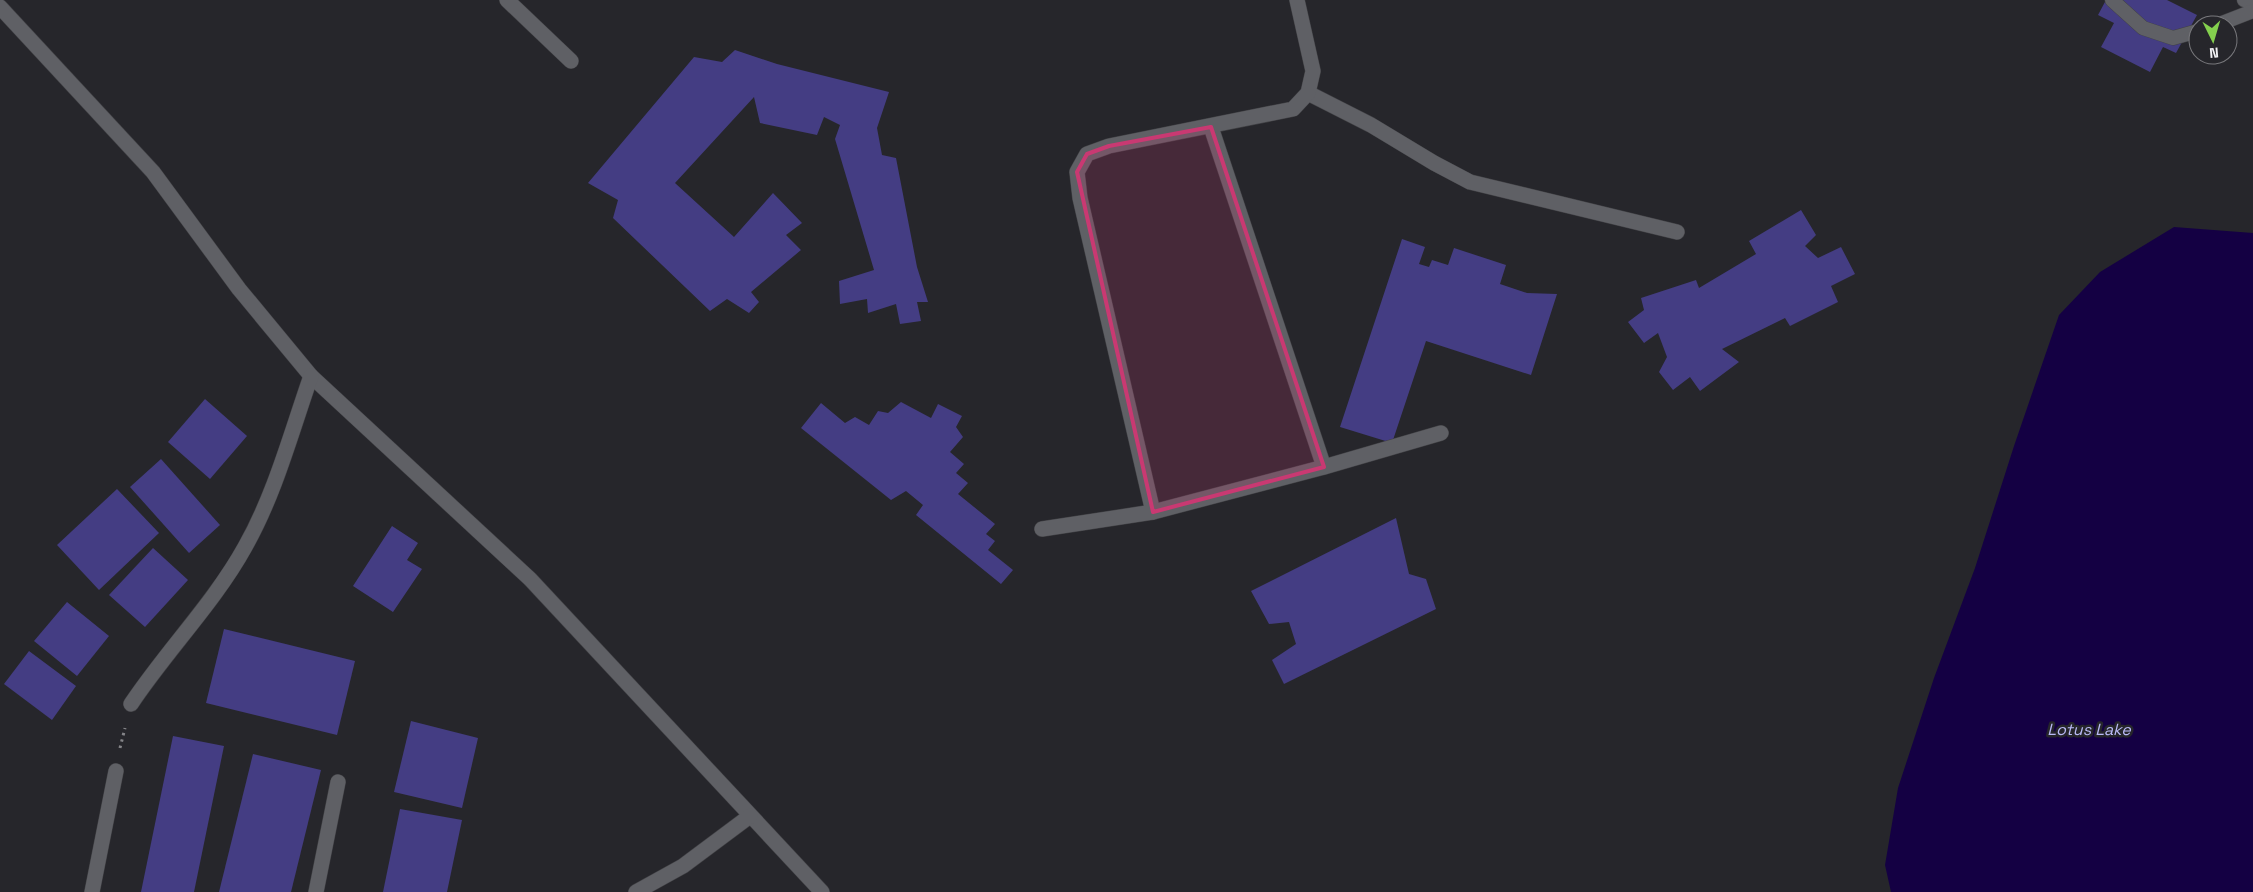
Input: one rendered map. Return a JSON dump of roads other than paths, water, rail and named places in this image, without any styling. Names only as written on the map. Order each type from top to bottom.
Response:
[{"type":"street","points":[[507,0],[571,61]]},
{"type":"street","points":[[1153,512],[1080,198],[1077,172],[1087,154],[1109,146],[1293,109],[1308,93],[1313,71],[1297,0]]},
{"type":"street","points":[[0,7],[153,172],[239,289],[311,376],[530,579],[822,892]]},
{"type":"street","points":[[1308,93],[1371,125],[1440,167],[1470,182],[1677,232]]},
{"type":"street","points":[[1211,127],[1324,467]]},
{"type":"street","points":[[131,704],[148,678],[221,586],[246,546],[272,486],[311,376]]},
{"type":"street","points":[[1042,529],[1153,512],[1324,467],[1441,433]]},
{"type":"street","points":[[92,892],[116,771]]},
{"type":"street","points":[[316,892],[338,782]]},
{"type":"street","points":[[636,892],[683,866],[750,816]]},
{"type":"lane","points":[[2112,0],[2143,28],[2174,38],[2188,33]]},
{"type":"lane","points":[[2244,0],[2253,1]]},
{"type":"lane","points":[[2238,17],[2253,11]]},
{"type":"water","name":"Lotus Lake","points":[[2174,227],[2253,233],[2253,892],[1891,892],[1885,865],[1898,788],[1934,678],[1975,568],[2059,315],[2100,272]]}]
